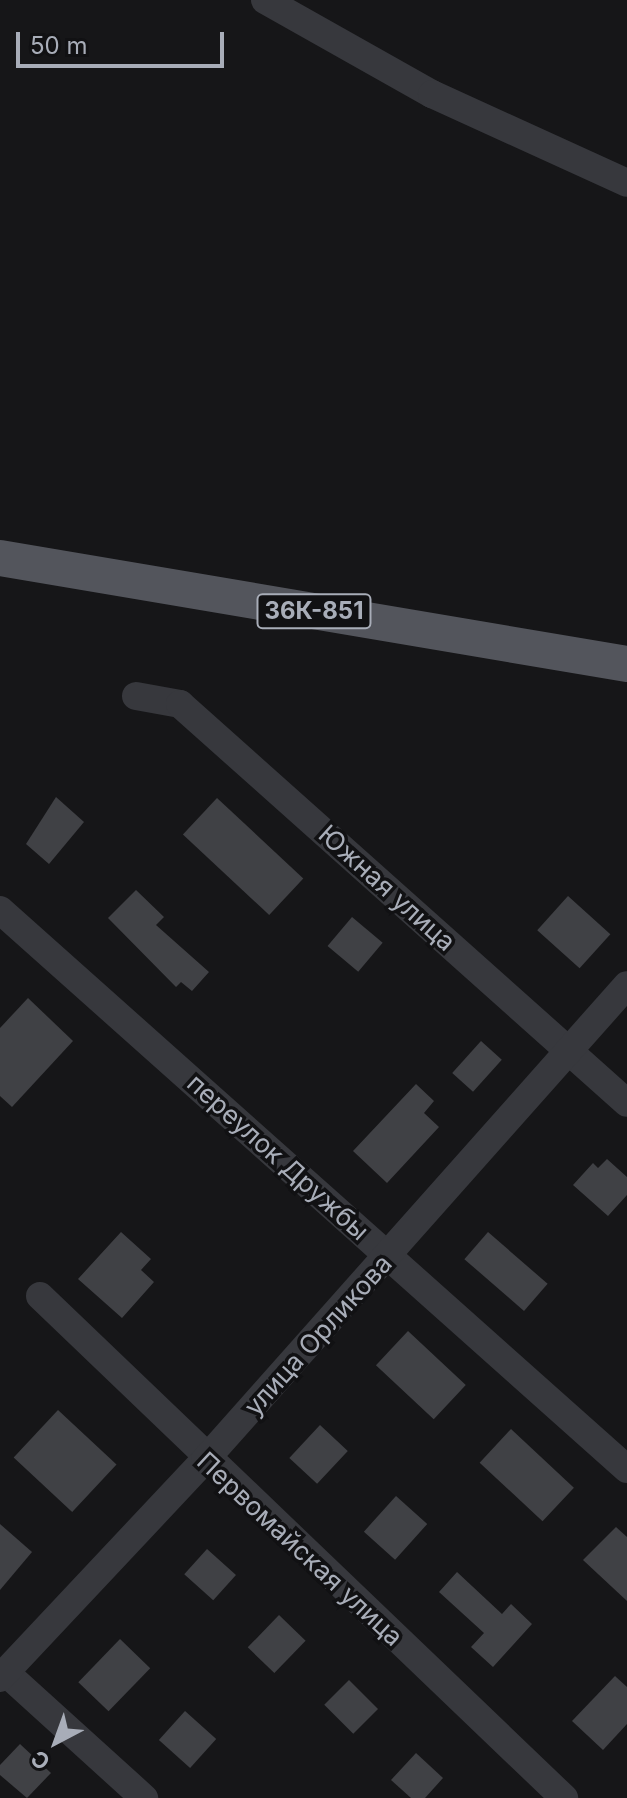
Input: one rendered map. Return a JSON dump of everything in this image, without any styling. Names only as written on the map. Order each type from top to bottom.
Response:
[{"type":"main road","name":"36К-851","points":[[0,558],[627,664]]},
{"type":"street","points":[[265,0],[432,94],[627,183]]},
{"type":"street","name":"Южная улица","points":[[136,696],[180,704],[627,1103]]},
{"type":"street","name":"переулок Дружбы","points":[[0,910],[627,1469]]},
{"type":"street","name":"улица Орликова","points":[[3,1675],[205,1460],[627,985]]},
{"type":"street","name":"Первомайская улица","points":[[40,1296],[205,1460],[564,1798]]},
{"type":"street","points":[[3,1675],[144,1798]]},
{"type":"building","points":[[56,797],[84,822],[49,864],[26,844]]},
{"type":"building","points":[[217,798],[303,878],[269,915],[183,835]]},
{"type":"building","points":[[136,890],[164,917],[156,925],[209,972],[192,991],[181,982],[176,987],[108,918]]},
{"type":"building","points":[[568,896],[610,934],[580,968],[537,930]]},
{"type":"building","points":[[352,917],[383,943],[358,972],[328,946]]},
{"type":"building","points":[[28,998],[73,1041],[12,1107],[0,1096],[0,1028]]},
{"type":"building","points":[[481,1041],[502,1060],[473,1092],[452,1073]]},
{"type":"building","points":[[416,1084],[434,1101],[424,1113],[439,1127],[387,1183],[353,1151]]},
{"type":"building","points":[[607,1159],[627,1177],[627,1195],[608,1216],[573,1185],[593,1163],[598,1168]]},
{"type":"building","points":[[121,1232],[151,1259],[141,1270],[154,1282],[122,1318],[78,1279]]},
{"type":"building","points":[[488,1232],[548,1284],[524,1311],[464,1259]]},
{"type":"building","points":[[408,1331],[466,1385],[434,1419],[376,1365]]},
{"type":"building","points":[[58,1410],[117,1465],[72,1512],[14,1458]]},
{"type":"building","points":[[320,1425],[348,1451],[317,1484],[289,1458]]},
{"type":"building","points":[[511,1429],[574,1488],[543,1521],[480,1463]]},
{"type":"building","points":[[396,1496],[427,1524],[395,1560],[364,1532]]},
{"type":"building","points":[[0,1524],[32,1552],[0,1590]]},
{"type":"building","points":[[616,1527],[627,1537],[627,1601],[583,1560]]},
{"type":"building","points":[[207,1549],[236,1575],[213,1600],[184,1574]]},
{"type":"building","points":[[457,1572],[502,1614],[511,1604],[532,1624],[493,1667],[471,1647],[484,1633],[439,1592]]},
{"type":"building","points":[[279,1615],[306,1641],[274,1673],[248,1647]]},
{"type":"building","points":[[120,1639],[150,1668],[109,1711],[78,1682]]},
{"type":"building","points":[[615,1676],[627,1687],[627,1724],[603,1750],[572,1721]]},
{"type":"building","points":[[349,1680],[378,1709],[353,1734],[324,1705]]},
{"type":"building","points":[[185,1711],[216,1739],[190,1768],[159,1740]]},
{"type":"building","points":[[20,1744],[51,1773],[27,1798],[0,1775],[0,1765]]},
{"type":"building","points":[[416,1753],[443,1778],[425,1798],[411,1798],[391,1780]]}]
